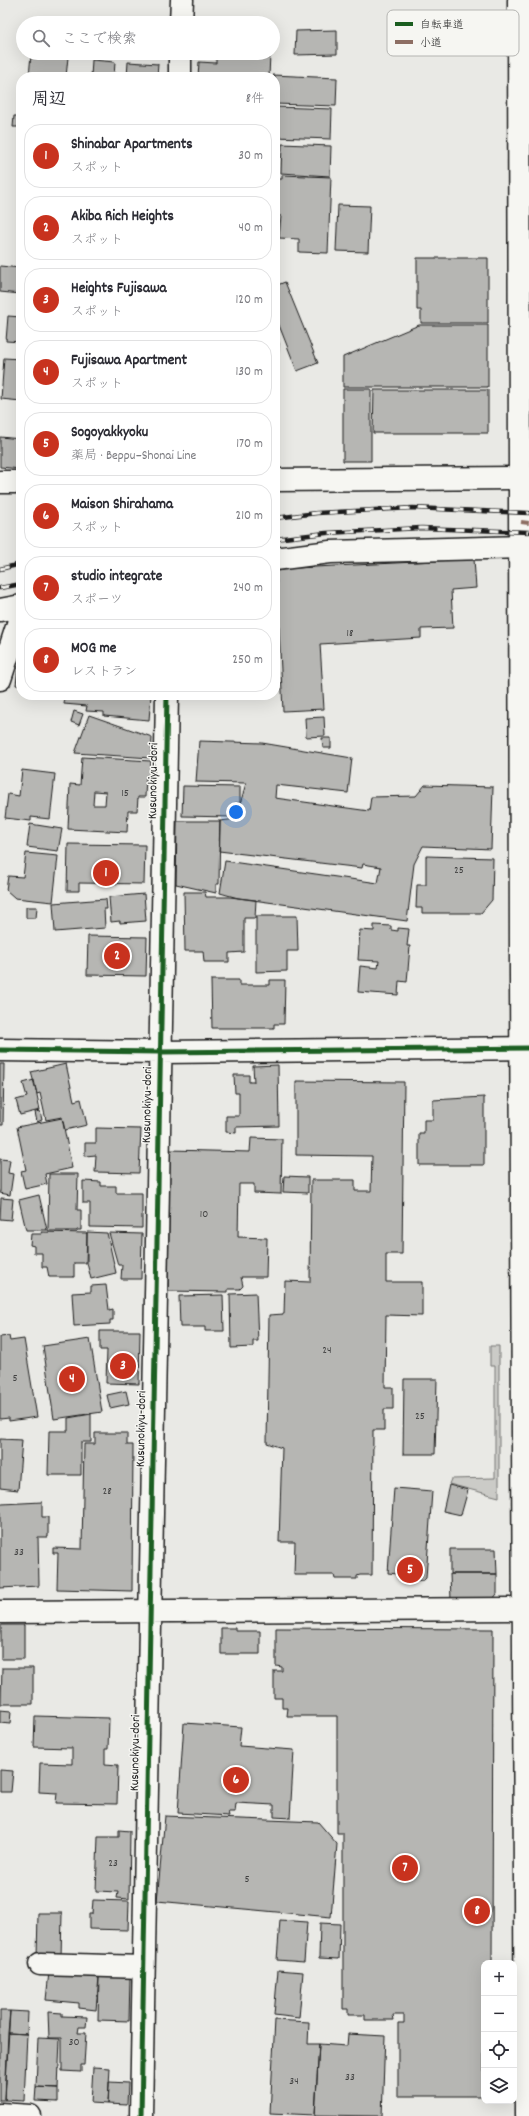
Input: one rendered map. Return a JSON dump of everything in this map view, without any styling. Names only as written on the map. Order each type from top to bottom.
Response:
[{"type":"street","points":[[181,16],[182,0]]},
{"type":"street","points":[[520,0],[525,478],[521,548],[526,1182],[526,2116]]},
{"type":"street","points":[[180,60],[180,72]]},
{"type":"street","points":[[280,480],[525,478]]},
{"type":"street","points":[[0,482],[16,482]]},
{"type":"street","points":[[280,558],[330,552],[521,548]]},
{"type":"street","points":[[0,610],[16,607]]},
{"type":"street","points":[[0,679],[16,630]]},
{"type":"street","name":"Kusunokiyu-dori","points":[[141,2116],[167,700]]},
{"type":"street","points":[[0,1050],[160,1052],[525,1049]]},
{"type":"street","points":[[0,1612],[526,1609]]},
{"type":"street","points":[[40,1964],[143,1967]]},
{"type":"street","points":[[0,2114],[30,2116]]},
{"type":"shaded area","points":[[490,1346],[499,1346],[499,1497],[449,1484],[451,1479],[495,1478],[495,1366],[490,1366]]},
{"type":"building","points":[[337,30],[337,54],[295,55],[296,31]]},
{"type":"building","points":[[30,60],[68,60],[66,72],[29,72]]},
{"type":"building","points":[[92,60],[115,62],[114,72],[91,72]]},
{"type":"building","points":[[216,60],[270,60],[269,72],[198,72],[199,62],[216,63]]},
{"type":"building","points":[[128,62],[158,64],[157,72],[127,72]]},
{"type":"building","points":[[280,75],[337,78],[336,106],[280,104]]},
{"type":"building","points":[[280,107],[332,109],[331,139],[280,137]]},
{"type":"building","points":[[14,116],[16,116],[16,127],[13,127]]},
{"type":"building","points":[[282,144],[331,146],[330,176],[281,173]]},
{"type":"building","points":[[282,175],[331,177],[328,253],[299,252],[299,239],[280,238],[280,179],[282,179]]},
{"type":"building","points":[[338,205],[370,206],[368,252],[336,251]]},
{"type":"building","points":[[417,258],[488,258],[488,323],[421,323],[421,310],[417,310]]},
{"type":"building","points":[[0,266],[16,268],[16,294],[0,292]]},
{"type":"building","points":[[285,282],[318,363],[297,371],[280,328],[280,284]]},
{"type":"building","points":[[8,316],[16,317],[16,342],[6,341]]},
{"type":"building","points":[[419,325],[488,325],[488,387],[343,387],[343,357]]},
{"type":"building","points":[[4,358],[16,359],[16,400],[1,399]]},
{"type":"building","points":[[343,389],[371,389],[371,461],[343,461]]},
{"type":"building","points":[[374,390],[488,390],[488,433],[373,433]]},
{"type":"building","points":[[0,437],[16,439],[16,469],[0,467]]},
{"type":"building","points":[[474,559],[476,588],[451,590],[453,628],[421,629],[421,638],[320,644],[324,709],[283,711],[280,650],[280,569]]},
{"type":"building","points":[[64,700],[151,700],[149,720],[104,716],[104,712],[86,711],[87,706],[64,704]]},
{"type":"building","points":[[74,711],[83,714],[79,725],[71,722]]},
{"type":"building","points":[[89,715],[152,737],[151,758],[75,753]]},
{"type":"building","points":[[324,717],[325,736],[306,737],[305,718]]},
{"type":"building","points":[[322,738],[331,738],[331,748],[323,748]]},
{"type":"building","points":[[199,741],[262,743],[352,758],[348,793],[276,785],[275,798],[369,811],[371,797],[416,796],[425,785],[493,787],[491,849],[423,846],[414,864],[407,921],[238,898],[220,893],[225,861],[378,883],[381,867],[363,864],[362,868],[219,851],[220,821],[236,819],[246,783],[196,782]]},
{"type":"building","points":[[82,757],[151,761],[150,776],[146,776],[145,797],[138,797],[137,811],[128,811],[127,832],[68,829],[70,784],[80,785]],"holes":[[[94,791],[106,792],[105,805],[93,805]]]},
{"type":"building","points":[[22,770],[55,774],[50,819],[31,817],[31,821],[5,818],[8,794],[19,796]]},
{"type":"building","points":[[183,786],[240,787],[240,803],[235,803],[235,813],[231,813],[231,817],[182,816]]},
{"type":"building","points":[[177,821],[220,821],[219,884],[216,884],[216,893],[176,884]]},
{"type":"building","points":[[30,824],[62,829],[58,851],[27,847]]},
{"type":"building","points":[[68,844],[145,845],[144,884],[79,883],[79,891],[67,891]]},
{"type":"building","points":[[26,853],[58,856],[53,902],[15,898],[6,890],[8,876],[23,877]]},
{"type":"building","points":[[426,856],[493,858],[492,900],[481,913],[422,913],[422,908],[416,908],[417,885],[426,885]]},
{"type":"building","points":[[184,892],[205,892],[206,897],[230,897],[256,900],[255,918],[244,918],[244,952],[229,953],[229,962],[204,962],[203,951],[185,951]]},
{"type":"building","points":[[144,894],[146,921],[120,923],[120,921],[111,922],[109,897]]},
{"type":"building","points":[[106,899],[107,909],[104,909],[105,928],[55,932],[53,903]]},
{"type":"building","points":[[26,907],[37,907],[36,918],[26,918]]},
{"type":"building","points":[[256,916],[297,916],[298,951],[287,951],[287,971],[256,972]]},
{"type":"building","points":[[374,925],[391,926],[391,930],[398,931],[398,928],[409,929],[407,946],[410,946],[407,982],[399,981],[398,995],[358,992],[360,966],[378,968],[379,961],[358,960],[360,930],[374,931]]},
{"type":"building","points":[[88,936],[147,937],[146,976],[87,975]]},
{"type":"building","points":[[211,980],[239,980],[239,985],[270,985],[270,980],[285,980],[284,1024],[274,1024],[274,1028],[212,1028]]},
{"type":"building","points":[[0,1064],[4,1064],[3,1125],[0,1125]]},
{"type":"building","points":[[66,1064],[74,1101],[81,1099],[87,1125],[65,1130],[62,1117],[46,1120],[40,1093],[37,1094],[31,1072]]},
{"type":"building","points":[[278,1065],[279,1126],[236,1127],[236,1133],[226,1132],[226,1116],[239,1116],[239,1093],[235,1093],[234,1075],[249,1075],[249,1082],[254,1082],[253,1066]]},
{"type":"building","points":[[34,1080],[40,1110],[20,1115],[16,1100],[27,1097],[23,1083]]},
{"type":"building","points":[[296,1081],[404,1082],[402,1254],[386,1254],[386,1282],[422,1282],[422,1316],[386,1315],[385,1387],[393,1387],[393,1409],[384,1409],[384,1430],[373,1430],[372,1575],[360,1575],[357,1576],[357,1579],[335,1579],[334,1575],[294,1575],[295,1542],[279,1542],[282,1448],[267,1443],[269,1315],[284,1314],[285,1281],[310,1282],[311,1180],[355,1180],[355,1191],[371,1191],[372,1156],[296,1155]]},
{"type":"building","points":[[484,1097],[484,1165],[419,1165],[419,1133],[424,1133],[424,1120],[433,1120],[433,1100]]},
{"type":"building","points":[[40,1111],[42,1120],[37,1122],[35,1112]]},
{"type":"building","points":[[62,1118],[72,1168],[45,1174],[47,1184],[25,1189],[21,1171],[26,1170],[17,1127]]},
{"type":"building","points":[[96,1128],[141,1129],[139,1173],[95,1172],[96,1155],[85,1156],[85,1143],[96,1143]]},
{"type":"building","points":[[251,1138],[282,1139],[281,1194],[254,1193],[254,1184],[239,1184],[238,1237],[267,1238],[266,1277],[241,1277],[243,1286],[240,1289],[228,1289],[228,1292],[168,1291],[170,1150],[250,1152]]},
{"type":"building","points":[[0,1159],[10,1160],[8,1173],[13,1174],[10,1195],[0,1193]]},
{"type":"building","points":[[49,1174],[78,1174],[77,1210],[81,1210],[81,1230],[48,1231]]},
{"type":"building","points":[[284,1176],[308,1177],[308,1193],[283,1192]]},
{"type":"building","points":[[83,1181],[101,1182],[101,1186],[116,1186],[116,1193],[142,1193],[142,1228],[90,1227],[90,1203],[83,1203]]},
{"type":"building","points":[[39,1195],[47,1230],[26,1230],[19,1200]]},
{"type":"building","points":[[1,1198],[13,1199],[11,1220],[0,1219]]},
{"type":"building","points":[[41,1232],[87,1233],[86,1263],[74,1263],[74,1277],[49,1277],[47,1267],[42,1267],[42,1253],[34,1253],[34,1246],[30,1245],[31,1234],[42,1234]]},
{"type":"building","points":[[87,1232],[107,1233],[116,1273],[91,1279],[87,1263]]},
{"type":"building","points":[[109,1233],[142,1234],[141,1279],[121,1279],[122,1265],[118,1265]]},
{"type":"building","points":[[106,1285],[109,1310],[113,1309],[113,1320],[110,1320],[110,1324],[74,1326],[72,1293],[91,1292],[91,1286]]},
{"type":"building","points":[[256,1293],[258,1341],[253,1341],[253,1347],[231,1348],[230,1294]]},
{"type":"building","points":[[223,1295],[224,1331],[205,1331],[205,1327],[180,1327],[179,1296]]},
{"type":"building","points":[[100,1331],[140,1331],[139,1384],[106,1383],[107,1350],[100,1350]]},
{"type":"building","points":[[9,1336],[10,1341],[24,1339],[37,1417],[9,1421],[9,1418],[0,1419],[0,1337]]},
{"type":"building","points":[[90,1339],[102,1412],[54,1419],[43,1346]]},
{"type":"building","points":[[404,1379],[437,1379],[435,1454],[403,1454]]},
{"type":"building","points":[[126,1391],[129,1404],[110,1408],[107,1395]]},
{"type":"building","points":[[91,1414],[91,1442],[81,1442],[81,1475],[48,1475],[49,1431],[68,1431],[68,1418]]},
{"type":"building","points":[[95,1433],[127,1433],[127,1445],[133,1445],[132,1591],[57,1589],[58,1553],[53,1553],[53,1548],[82,1549],[84,1444],[95,1444]]},
{"type":"building","points":[[0,1439],[22,1440],[18,1490],[0,1488]]},
{"type":"building","points":[[449,1485],[468,1490],[461,1515],[443,1511]]},
{"type":"building","points":[[394,1488],[432,1491],[426,1578],[423,1581],[410,1580],[407,1575],[388,1573]]},
{"type":"building","points":[[42,1502],[42,1517],[48,1517],[48,1537],[38,1537],[39,1586],[0,1588],[0,1505]]},
{"type":"building","points":[[450,1549],[496,1549],[497,1574],[450,1574]]},
{"type":"building","points":[[450,1574],[497,1574],[497,1594],[492,1600],[451,1600]]},
{"type":"building","points":[[1,1625],[24,1625],[24,1659],[1,1659]]},
{"type":"building","points":[[221,1628],[235,1628],[235,1631],[260,1631],[260,1654],[221,1654]]},
{"type":"building","points":[[276,1628],[493,1629],[492,1960],[481,1960],[481,2096],[398,2096],[398,2023],[404,2023],[404,2015],[393,2015],[394,2020],[365,2020],[365,2015],[348,2015],[348,2009],[343,2009],[343,1833],[337,1833],[337,1716],[287,1716],[288,1708],[282,1708],[282,1698],[274,1698],[274,1671],[282,1671],[282,1667],[276,1666]]},
{"type":"building","points":[[2,1668],[33,1668],[33,1704],[1,1704]]},
{"type":"building","points":[[0,1710],[11,1711],[10,1724],[0,1723]]},
{"type":"building","points":[[35,1716],[109,1718],[108,1749],[105,1749],[105,1764],[118,1765],[117,1804],[56,1803],[57,1793],[39,1792],[40,1763],[72,1764],[72,1748],[34,1747]]},
{"type":"building","points":[[184,1723],[241,1727],[239,1746],[294,1750],[290,1818],[274,1817],[274,1805],[236,1803],[235,1812],[228,1812],[229,1816],[178,1813]]},
{"type":"building","points":[[0,1770],[13,1771],[11,1792],[0,1792]]},
{"type":"building","points":[[165,1816],[318,1822],[337,1844],[331,1917],[157,1901]]},
{"type":"building","points":[[119,1830],[130,1831],[129,1899],[117,1898],[118,1892],[96,1891],[98,1837],[119,1837]]},
{"type":"building","points":[[93,1900],[129,1901],[128,1930],[89,1929],[89,1914],[92,1914]]},
{"type":"building","points":[[38,1913],[62,1913],[61,1958],[37,1957]]},
{"type":"building","points":[[280,1920],[307,1922],[304,1962],[277,1960]]},
{"type":"building","points":[[320,1923],[340,1924],[339,1959],[319,1958]]},
{"type":"building","points":[[278,1970],[303,1972],[299,2018],[274,2015]]},
{"type":"building","points":[[49,1972],[99,1977],[96,2010],[79,2008],[79,2003],[46,2000]]},
{"type":"building","points":[[99,1976],[130,1976],[129,2021],[98,2020]]},
{"type":"building","points":[[0,2011],[10,2011],[5,2100],[0,2100]]},
{"type":"building","points":[[10,2011],[28,2012],[27,2034],[8,2033]]},
{"type":"building","points":[[48,2012],[62,2013],[62,2016],[87,2017],[86,2027],[79,2027],[78,2033],[86,2033],[84,2065],[81,2065],[81,2072],[62,2071],[62,2038],[49,2038]]},
{"type":"building","points":[[275,2020],[309,2022],[308,2044],[319,2044],[315,2115],[270,2113]]},
{"type":"building","points":[[8,2033],[27,2034],[24,2101],[5,2100]]},
{"type":"building","points":[[348,2034],[385,2036],[382,2116],[315,2115],[319,2044],[347,2046]]},
{"type":"building","points":[[38,2038],[60,2039],[58,2088],[36,2087]]},
{"type":"building","points":[[93,2067],[110,2068],[108,2104],[91,2103]]},
{"type":"building","points":[[109,2082],[128,2083],[127,2105],[108,2104]]},
{"type":"building","points":[[36,2087],[58,2088],[58,2102],[35,2101]]},
{"type":"railway","points":[[280,517],[317,513],[413,508],[529,513]]},
{"type":"railway","points":[[280,538],[326,533],[421,528],[529,532]]},
{"type":"railway","points":[[0,569],[16,565]]},
{"type":"railway","points":[[0,588],[16,585]]},
{"type":"marked path","points":[[521,522],[529,523]]},
{"type":"cycle path","points":[[141,2116],[167,700]]},
{"type":"cycle path","points":[[0,1050],[160,1052],[529,1048]]},
{"type":"place","name":"Shinabar Apartments","points":[[106,873]]},
{"type":"place","name":"Akiba Rich Heights","points":[[117,956]]},
{"type":"place","name":"Heights Fujisawa","points":[[123,1366]]},
{"type":"place","name":"Fujisawa Apartment","points":[[72,1379]]},
{"type":"place","name":"Sogoyakkyoku","points":[[410,1570]]},
{"type":"place","name":"Maison Shirahama","points":[[236,1780]]},
{"type":"place","name":"studio integrate","points":[[405,1868]]},
{"type":"place","name":"MOG me","points":[[477,1911]]}]
